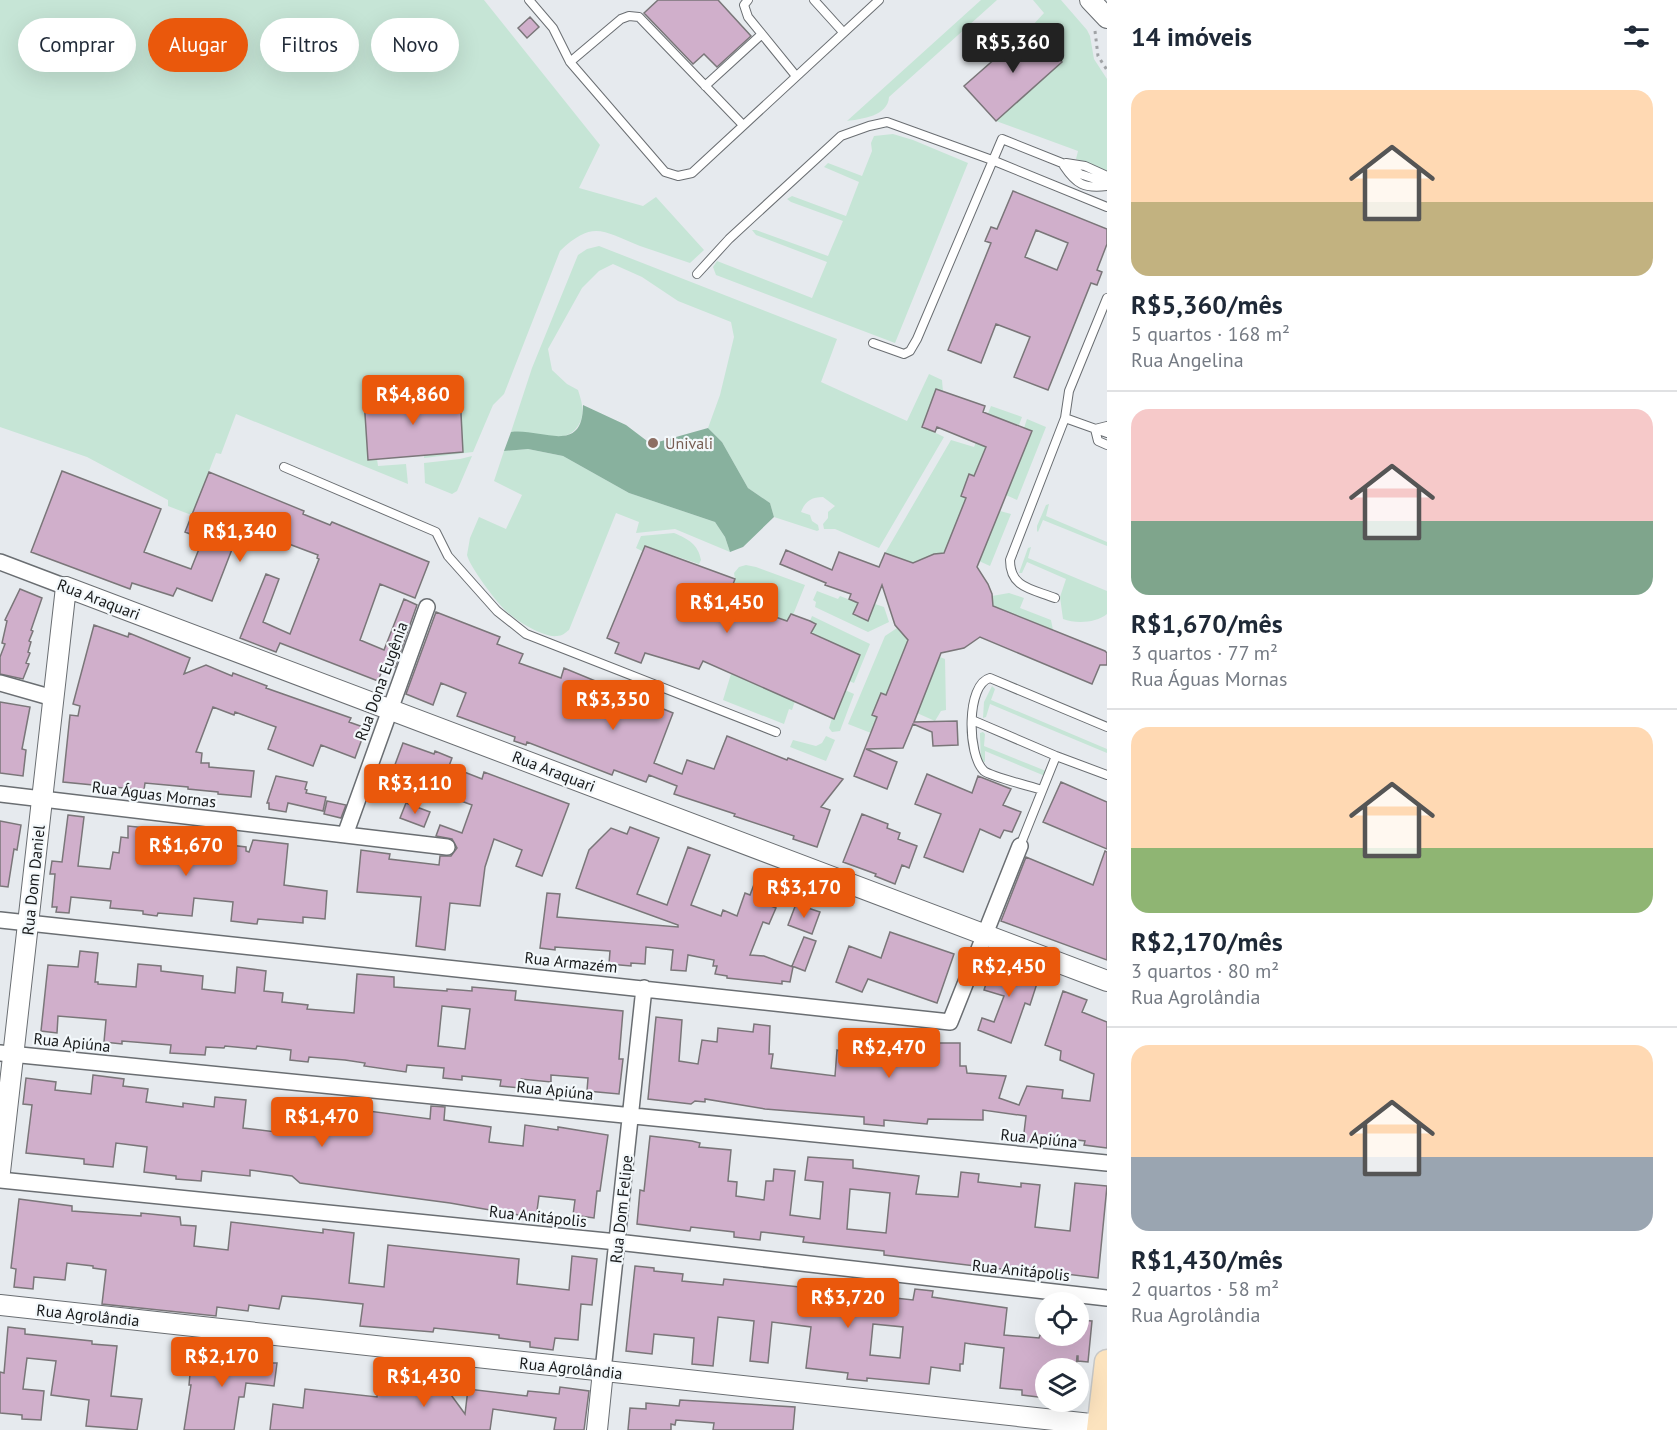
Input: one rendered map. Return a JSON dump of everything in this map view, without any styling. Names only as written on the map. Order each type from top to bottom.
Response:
[{"type":"main road","points":[[1102,1427],[1107,1362]]},
{"type":"street","points":[[1090,0],[1101,24]]},
{"type":"street","name":"Rua Araquari","points":[[0,562],[1107,981]]},
{"type":"street","name":"Rua Dom Daniel","points":[[0,1172],[7,1053],[28,922],[66,586]]},
{"type":"street","name":"Rua Dona Eugênia","points":[[345,835],[427,608]]},
{"type":"street","points":[[0,683],[53,698]]},
{"type":"street","name":"Rua Águas Mornas","points":[[0,794],[447,847]]},
{"type":"street","name":"Rua Armazém","points":[[0,920],[950,1022],[1020,846]]},
{"type":"street","name":"Rua Dom Felipe","points":[[597,1430],[644,988]]},
{"type":"street","name":"Rua Apiúna","points":[[7,1053],[1107,1163]]},
{"type":"street","name":"Rua Anitápolis","points":[[0,1180],[617,1242],[1107,1298]]},
{"type":"street","name":"Rua Agrolândia","points":[[0,1305],[1102,1427]]},
{"type":"lane","points":[[529,0],[553,28],[570,62],[664,172],[678,176],[692,173],[879,0]]},
{"type":"lane","points":[[748,0],[744,5],[748,17],[796,76]]},
{"type":"lane","points":[[814,0],[843,32]]},
{"type":"lane","points":[[570,62],[621,19],[629,16],[639,17],[743,125]]},
{"type":"lane","points":[[705,86],[762,34]]},
{"type":"lane","points":[[697,274],[729,239],[841,136],[887,122],[992,160],[1107,207]]},
{"type":"lane","points":[[873,343],[904,354],[910,351],[1002,139],[1107,184]]},
{"type":"lane","points":[[1062,163],[1085,166],[1107,176]]},
{"type":"lane","points":[[1054,598],[1018,583],[1010,573],[1010,560],[1065,418],[1069,391],[1107,298]]},
{"type":"lane","points":[[1065,418],[1107,433]]},
{"type":"lane","points":[[1095,429],[1107,426]]},
{"type":"lane","points":[[1095,429],[1098,441],[1107,445]]},
{"type":"lane","points":[[284,467],[436,532],[448,556],[497,611],[526,634],[776,732]]},
{"type":"lane","points":[[1042,790],[985,772],[976,760],[972,743],[972,720],[980,684],[984,680],[990,678],[1107,727]]},
{"type":"lane","points":[[972,720],[1107,775]]},
{"type":"lane","points":[[1020,846],[1056,756]]},
{"type":"path","points":[[1101,24],[1098,56],[1107,70]]},
{"type":"green space","points":[[0,0],[484,0],[600,145],[579,188],[643,206],[656,197],[704,250],[690,263],[599,231],[582,235],[560,251],[504,394],[493,405],[473,452],[424,458],[424,455],[463,452],[460,394],[364,400],[368,459],[377,459],[378,466],[406,464],[408,484],[236,414],[221,454],[216,453],[195,507],[220,526],[168,506],[168,500],[87,457],[0,427]]},
{"type":"green space","points":[[981,0],[997,0],[889,97],[884,108],[873,115],[847,121]]},
{"type":"green space","points":[[1033,0],[1061,0],[1090,36],[1094,59],[1107,79],[1107,171],[1076,159],[1078,151],[996,121],[1062,62],[1031,27],[1044,13]]},
{"type":"green space","points":[[893,134],[968,163],[895,343],[716,275],[713,267],[717,261],[812,298],[827,262],[756,235],[752,230],[828,256],[843,221],[787,199],[792,196],[846,216],[859,182],[824,167],[828,163],[862,176],[872,151],[871,143],[874,136]]},
{"type":"green space","points":[[599,246],[837,339],[821,382],[907,421],[929,374],[942,380],[943,392],[936,390],[922,426],[944,437],[879,548],[835,529],[824,529],[823,524],[828,518],[828,512],[835,506],[823,497],[809,500],[801,512],[810,515],[812,521],[818,525],[819,530],[817,531],[774,517],[770,503],[748,488],[722,442],[708,428],[720,395],[734,337],[731,322],[678,301],[642,277],[613,264],[599,271],[582,288],[548,349],[552,370],[567,384],[578,390],[583,413],[578,426],[565,436],[556,437],[511,432],[532,368],[578,255],[587,249]]},
{"type":"green space","points":[[583,405],[626,425],[651,444],[708,428],[722,442],[748,488],[770,503],[774,517],[743,547],[730,552],[725,537],[715,522],[629,493],[563,456],[528,449],[504,451],[511,432],[568,435],[576,430],[581,421]]},
{"type":"green space","points":[[991,406],[1022,417],[1019,425],[998,418],[974,476],[969,474],[961,496],[966,498],[944,553],[934,554],[913,563],[885,553],[951,440],[974,447]]},
{"type":"green space","points":[[1027,419],[1046,427],[1017,500],[1006,495],[1032,431],[1024,428]]},
{"type":"green space","points":[[528,449],[563,456],[629,493],[715,522],[725,537],[730,552],[675,529],[636,533],[639,522],[616,513],[569,630],[560,635],[551,636],[529,627],[514,618],[500,605],[478,575],[467,555],[470,538],[479,517],[506,529],[522,495],[494,481],[504,451]]},
{"type":"green space","points":[[472,456],[457,491],[452,494],[425,483],[424,463]]},
{"type":"green space","points":[[1049,504],[1046,516],[1107,542],[1107,546],[1043,520],[1038,532],[1037,526],[1046,505]]},
{"type":"green space","points":[[1000,511],[1011,514],[990,566],[979,561]]},
{"type":"green space","points":[[674,533],[695,546],[700,554],[699,564],[645,546],[642,551],[636,548],[641,536]]},
{"type":"green space","points":[[1031,547],[1028,558],[1107,591],[1107,614],[1086,622],[1063,619],[1060,597],[1066,579],[1027,562],[1022,573],[1019,573],[1028,548]]},
{"type":"green space","points":[[746,565],[805,585],[793,615],[791,614],[787,621],[727,600],[735,579],[734,573],[739,567]]},
{"type":"green space","points":[[817,591],[858,603],[853,614],[867,620],[866,601],[884,607],[889,622],[868,632],[815,607],[816,602],[813,600]]},
{"type":"green space","points":[[1009,593],[1024,598],[1020,608],[1051,620],[1053,630],[993,606],[992,596]]},
{"type":"green space","points":[[812,616],[870,644],[854,683],[849,681],[860,655],[811,633],[816,624],[810,621]]},
{"type":"green space","points":[[897,628],[908,640],[886,695],[881,694],[872,714],[877,717],[871,733],[848,724],[885,636]]},
{"type":"green space","points":[[940,657],[945,659],[946,710],[941,711],[935,721],[917,713]]},
{"type":"green space","points":[[731,674],[795,701],[792,710],[789,709],[784,724],[723,700]]},
{"type":"green space","points":[[992,686],[995,689],[991,700],[1107,749],[1107,753],[990,704],[986,717],[983,718],[984,702]]},
{"type":"green space","points":[[845,690],[854,694],[840,731],[832,732],[829,728],[832,718],[834,719]]},
{"type":"green space","points":[[980,733],[985,734],[984,746],[1046,771],[1045,776],[985,751],[985,762],[981,761]]},
{"type":"green space","points":[[826,736],[835,740],[826,761],[790,747],[793,740],[816,746],[822,743]]},
{"type":"building","points":[[658,0],[718,0],[751,36],[717,67],[704,54],[693,64],[644,13]]},
{"type":"building","points":[[530,17],[539,27],[527,38],[518,28]]},
{"type":"building","points":[[1031,27],[1062,62],[996,121],[964,86]]},
{"type":"building","points":[[1013,191],[1107,229],[1107,244],[1097,270],[1102,272],[1097,285],[1091,283],[1048,390],[1014,377],[1030,337],[996,324],[981,363],[948,350],[991,243],[985,241],[991,227],[997,229]],"holes":[[[1036,230],[1068,243],[1057,270],[1025,257]]]},
{"type":"building","points":[[936,389],[985,406],[983,412],[1032,431],[977,567],[988,584],[993,606],[1105,651],[1107,665],[1100,665],[1092,684],[980,637],[964,648],[941,653],[914,722],[957,721],[958,745],[933,746],[932,732],[913,724],[903,748],[866,749],[897,762],[887,789],[854,776],[877,717],[872,715],[881,693],[886,695],[908,640],[895,625],[882,585],[868,621],[853,614],[858,603],[849,599],[851,594],[825,585],[826,583],[780,564],[786,550],[832,570],[839,552],[879,567],[885,553],[913,563],[934,554],[944,553],[966,498],[961,496],[969,474],[974,476],[986,447],[937,427],[935,432],[922,427]]},
{"type":"building","points":[[460,394],[463,452],[368,460],[364,399]]},
{"type":"building","points":[[62,471],[161,509],[144,552],[191,569],[203,539],[185,532],[209,472],[304,511],[303,514],[330,525],[332,522],[429,562],[415,598],[380,584],[360,640],[384,650],[404,599],[417,605],[395,667],[385,663],[378,681],[280,643],[276,652],[240,638],[266,574],[279,579],[263,622],[290,634],[319,559],[318,555],[241,526],[212,601],[177,588],[173,596],[132,583],[130,589],[31,552]]},
{"type":"building","points":[[645,546],[735,579],[727,600],[787,621],[791,614],[810,621],[816,624],[811,633],[860,655],[834,719],[703,661],[699,669],[645,653],[641,663],[615,653],[619,643],[607,638]]},
{"type":"building","points":[[20,589],[42,598],[31,630],[33,631],[28,652],[30,653],[26,663],[29,664],[23,679],[0,674],[0,657],[5,644],[2,643],[7,621],[5,620]]},
{"type":"building","points":[[436,612],[500,637],[497,644],[523,654],[519,663],[561,678],[564,668],[673,713],[654,763],[682,774],[687,760],[714,769],[727,736],[843,779],[821,807],[830,810],[817,847],[793,839],[794,836],[734,816],[735,814],[674,794],[677,786],[649,775],[646,782],[614,770],[612,775],[527,742],[526,745],[514,741],[515,737],[457,716],[466,693],[441,683],[433,705],[406,694]]},
{"type":"building","points":[[94,625],[128,637],[129,633],[190,658],[184,674],[206,665],[351,718],[349,722],[366,728],[355,758],[321,745],[313,766],[268,749],[276,727],[235,712],[234,715],[213,707],[196,752],[202,753],[201,763],[209,763],[209,767],[254,771],[251,797],[145,783],[144,790],[63,782],[70,715],[78,716],[80,706],[73,704]]},
{"type":"building","points":[[0,702],[30,707],[22,749],[26,750],[23,776],[0,773]]},
{"type":"building","points":[[403,743],[452,758],[449,766],[482,779],[484,772],[569,804],[542,876],[516,866],[522,850],[494,839],[485,867],[480,906],[450,903],[445,950],[416,946],[421,897],[357,892],[361,850],[390,854],[389,859],[439,865],[440,856],[451,856],[457,848],[452,839],[436,836],[440,825],[462,833],[472,805],[442,794],[446,785],[409,772],[400,797],[380,791],[382,785],[377,784],[383,766],[393,770]]},
{"type":"building","points":[[927,774],[972,793],[978,776],[1011,789],[1003,805],[1021,812],[1012,832],[1004,830],[1000,838],[980,829],[963,872],[924,857],[941,814],[915,804]]},
{"type":"building","points":[[276,776],[307,782],[306,793],[326,797],[323,811],[288,803],[286,812],[269,809],[269,803],[267,803]]},
{"type":"building","points":[[1061,782],[1107,802],[1107,849],[1043,822]]},
{"type":"building","points":[[327,801],[346,805],[341,818],[324,814]]},
{"type":"building","points":[[406,803],[430,812],[424,827],[400,818]]},
{"type":"building","points":[[862,814],[888,824],[887,828],[900,833],[898,839],[917,846],[909,868],[902,865],[895,884],[875,876],[876,874],[843,862]]},
{"type":"building","points":[[68,815],[84,817],[78,866],[110,869],[113,852],[119,853],[121,837],[128,838],[128,826],[147,828],[146,835],[188,840],[190,829],[206,830],[205,842],[246,847],[246,851],[249,852],[253,840],[288,844],[284,885],[327,891],[325,919],[303,917],[303,923],[258,919],[257,924],[231,921],[233,902],[194,898],[192,916],[143,914],[143,911],[110,908],[111,901],[71,897],[69,913],[56,912],[57,907],[52,907],[55,874],[50,874],[52,861],[62,862]]},
{"type":"building","points":[[0,821],[21,825],[17,850],[14,849],[8,887],[0,886]]},
{"type":"building","points":[[630,827],[659,838],[637,894],[667,905],[688,847],[710,855],[691,905],[721,916],[723,910],[737,916],[745,893],[750,895],[758,874],[775,880],[766,904],[776,908],[769,924],[763,922],[750,955],[764,956],[793,967],[790,982],[782,981],[782,984],[727,978],[727,976],[715,974],[717,966],[713,966],[714,960],[688,955],[686,971],[671,970],[673,950],[646,947],[645,964],[631,963],[631,966],[609,964],[610,951],[540,948],[547,893],[560,894],[557,917],[678,927],[678,925],[576,888],[589,850],[611,828],[627,834]]},
{"type":"building","points":[[1105,851],[1107,852],[1107,960],[1001,921],[1026,857],[1093,885]]},
{"type":"building","points":[[796,904],[820,912],[812,934],[788,925]]},
{"type":"building","points":[[890,932],[954,954],[937,1003],[868,979],[862,992],[836,982],[849,946],[881,958]]},
{"type":"building","points":[[804,937],[816,941],[805,971],[792,966]]},
{"type":"building","points":[[80,951],[98,953],[95,982],[98,984],[136,987],[138,964],[161,966],[161,971],[203,976],[202,989],[235,993],[237,967],[266,971],[264,991],[283,993],[282,1002],[308,1005],[307,1009],[354,1013],[357,974],[394,977],[394,987],[472,991],[472,987],[516,991],[515,1000],[623,1011],[619,1059],[623,1059],[619,1094],[587,1091],[588,1078],[551,1075],[551,1082],[521,1079],[520,1088],[500,1086],[501,1080],[462,1076],[462,1080],[443,1078],[444,1068],[407,1065],[406,1072],[364,1066],[365,1063],[345,1060],[309,1057],[308,1062],[290,1060],[291,1050],[257,1046],[256,1049],[206,1047],[205,1055],[170,1053],[171,1045],[122,1041],[122,1044],[104,1042],[106,1020],[58,1016],[57,1033],[41,1031],[48,965],[78,967]],"holes":[[[442,1006],[470,1009],[465,1049],[438,1046]]]},
{"type":"building","points":[[994,959],[1040,974],[1030,1005],[1025,1003],[1011,1043],[978,1030],[982,1018],[994,1022],[1004,996],[984,990]]},
{"type":"building","points":[[1063,991],[1087,1000],[1082,1012],[1107,1022],[1107,1148],[1084,1145],[1085,1141],[1052,1137],[1051,1144],[1023,1141],[1026,1116],[983,1110],[983,1120],[928,1119],[927,1124],[884,1120],[884,1126],[864,1124],[864,1117],[765,1109],[705,1099],[705,1102],[695,1101],[691,1104],[648,1099],[656,1017],[682,1020],[679,1061],[698,1064],[702,1040],[717,1042],[718,1028],[753,1032],[754,1024],[770,1026],[769,1054],[773,1054],[771,1068],[835,1076],[837,1050],[840,1051],[843,1034],[893,1036],[892,1052],[920,1054],[921,1043],[960,1043],[960,1066],[966,1066],[967,1073],[1006,1076],[999,1098],[1019,1105],[1027,1086],[1063,1090],[1062,1098],[1090,1101],[1094,1074],[1060,1060],[1061,1051],[1045,1045]]},
{"type":"building","points":[[93,1075],[124,1079],[123,1086],[148,1089],[146,1102],[183,1107],[183,1103],[214,1107],[215,1097],[246,1100],[243,1128],[276,1132],[279,1107],[352,1117],[353,1109],[430,1119],[431,1106],[445,1107],[444,1120],[491,1127],[489,1142],[523,1146],[525,1125],[558,1130],[558,1127],[608,1135],[594,1218],[573,1215],[575,1200],[539,1196],[536,1218],[450,1203],[300,1183],[292,1176],[250,1170],[250,1176],[202,1171],[201,1181],[176,1179],[176,1176],[144,1172],[147,1147],[116,1143],[113,1167],[84,1164],[84,1159],[26,1153],[32,1105],[23,1104],[26,1078],[56,1082],[55,1090],[91,1094]]},
{"type":"building","points":[[650,1136],[692,1141],[700,1143],[699,1147],[731,1150],[728,1181],[737,1182],[736,1196],[764,1200],[766,1181],[773,1181],[774,1169],[795,1171],[790,1215],[820,1219],[823,1182],[805,1180],[808,1157],[853,1160],[853,1168],[919,1176],[916,1194],[958,1197],[961,1172],[979,1174],[978,1182],[1021,1187],[1021,1183],[1040,1185],[1035,1227],[1070,1231],[1075,1183],[1107,1186],[1098,1278],[884,1255],[884,1251],[803,1242],[804,1237],[761,1232],[760,1240],[734,1237],[734,1232],[691,1227],[690,1231],[637,1224],[640,1190],[644,1191]],"holes":[[[850,1189],[890,1193],[886,1233],[847,1229]]]},
{"type":"building","points":[[19,1199],[72,1206],[72,1211],[141,1216],[141,1213],[180,1217],[181,1225],[196,1226],[194,1246],[228,1250],[231,1222],[323,1233],[323,1229],[354,1233],[349,1283],[384,1287],[388,1245],[519,1259],[517,1284],[569,1290],[572,1256],[597,1259],[592,1305],[581,1304],[578,1340],[555,1338],[553,1350],[530,1347],[530,1342],[499,1338],[499,1335],[434,1328],[433,1332],[360,1326],[363,1304],[316,1299],[282,1296],[279,1309],[249,1305],[248,1311],[217,1307],[216,1316],[102,1304],[106,1270],[93,1268],[93,1266],[67,1263],[65,1280],[34,1277],[33,1289],[14,1287],[16,1269],[11,1268]]},
{"type":"building","points":[[635,1266],[654,1268],[654,1271],[683,1274],[682,1281],[723,1285],[724,1279],[850,1290],[850,1293],[913,1300],[915,1289],[933,1291],[932,1297],[1007,1308],[1004,1335],[1035,1338],[1035,1346],[1089,1346],[1089,1321],[1092,1321],[1088,1358],[1077,1356],[1077,1358],[1035,1358],[1035,1397],[1022,1395],[1022,1390],[1000,1388],[1004,1348],[965,1343],[960,1371],[931,1367],[929,1384],[867,1378],[867,1381],[847,1379],[848,1373],[806,1368],[811,1327],[772,1322],[768,1363],[750,1361],[754,1321],[718,1317],[713,1366],[692,1364],[694,1338],[654,1334],[652,1354],[626,1351]],"holes":[[[873,1324],[903,1327],[900,1358],[870,1355]]]},
{"type":"building","points":[[8,1327],[25,1329],[25,1334],[117,1346],[111,1396],[142,1399],[137,1430],[86,1426],[89,1400],[51,1395],[56,1361],[27,1358],[23,1389],[44,1391],[41,1420],[22,1419],[22,1415],[0,1413],[0,1372],[4,1373]]},
{"type":"building","points":[[192,1352],[219,1354],[219,1352],[270,1359],[270,1363],[277,1363],[274,1386],[246,1383],[244,1397],[239,1397],[234,1430],[184,1430],[191,1385],[189,1385]]},
{"type":"building","points":[[380,1371],[427,1376],[426,1386],[446,1388],[465,1414],[468,1389],[527,1396],[528,1391],[559,1394],[560,1387],[589,1391],[584,1430],[554,1430],[556,1418],[493,1409],[490,1430],[270,1430],[273,1404],[303,1408],[305,1389],[377,1397]]},
{"type":"building","points":[[680,1400],[795,1407],[793,1430],[713,1430],[714,1423],[676,1420],[675,1425],[671,1424],[671,1430],[628,1430],[630,1408],[646,1409],[646,1403],[679,1406]]},
{"type":"place","name":"Univali","points":[[653,443]]}]
